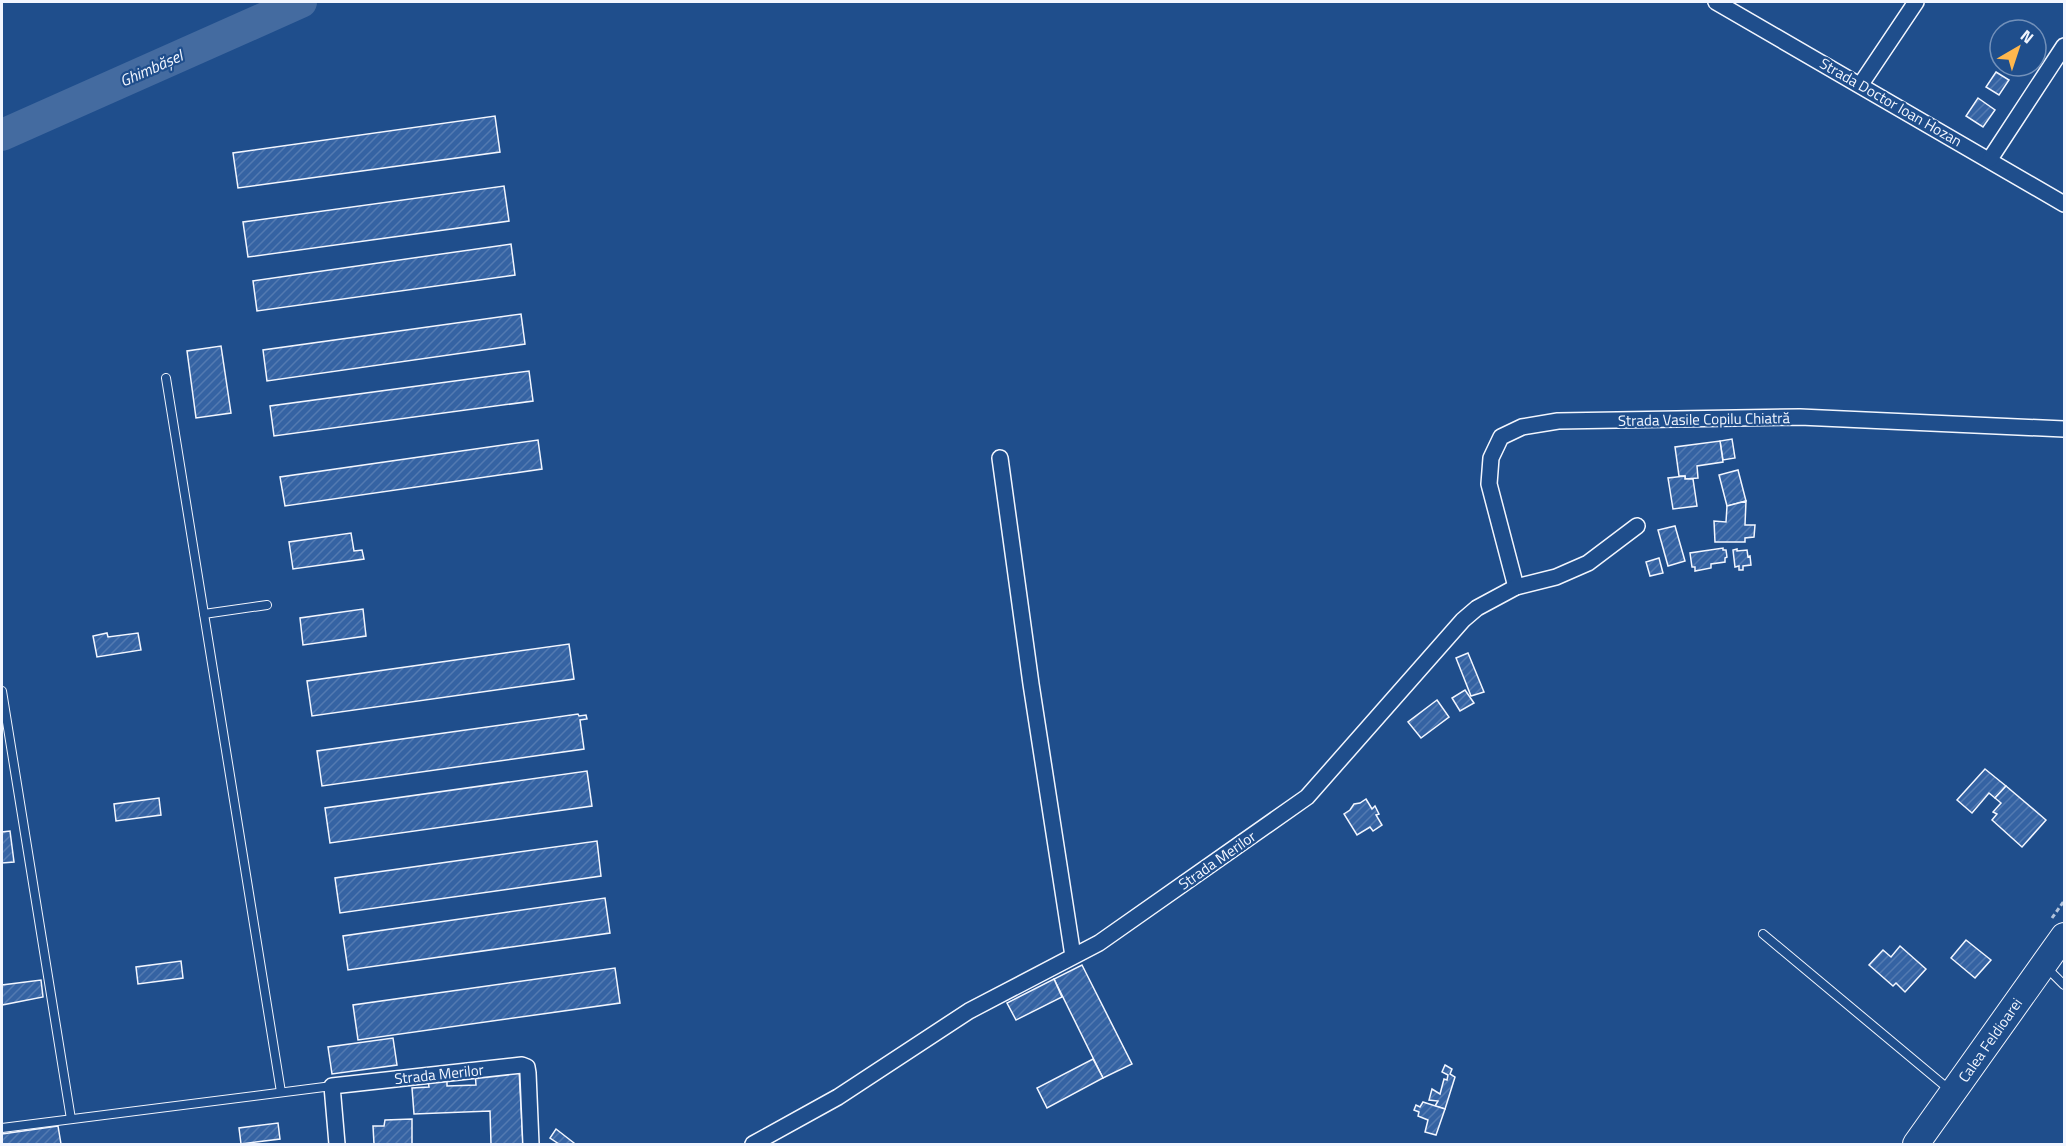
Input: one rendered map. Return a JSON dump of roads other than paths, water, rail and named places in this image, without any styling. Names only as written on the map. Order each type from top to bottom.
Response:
[{"type":"highway","name":"Calea Feldioarei","points":[[1916,1144],[2064,936]]},
{"type":"street","name":"Strada Doctor Ioan Hozan","points":[[1716,2],[1861,84],[2064,204]]},
{"type":"street","points":[[1861,84],[1916,2]]},
{"type":"street","points":[[1990,159],[2064,46]]},
{"type":"street","name":"Strada Vasile Copilu Chiatră","points":[[1516,587],[1489,484],[1491,458],[1501,437],[1522,427],[1558,421],[1800,417],[2064,429]]},
{"type":"street","points":[[1000,458],[1031,684],[1073,957]]},
{"type":"street","name":"Strada Merilor","points":[[753,1144],[838,1097],[969,1011],[1099,943],[1306,797],[1477,608],[1516,587],[1556,577],[1588,563],[1637,526]]},
{"type":"street","name":"Strada Merilor","points":[[332,1086],[522,1065],[527,1067],[528,1072],[531,1144]]},
{"type":"street","points":[[332,1086],[337,1144]]},
{"type":"lane","points":[[166,378],[281,1092]]},
{"type":"lane","points":[[204,614],[267,605]]},
{"type":"lane","points":[[2,691],[71,1119]]},
{"type":"lane","points":[[1763,934],[1953,1093]]},
{"type":"lane","points":[[2044,965],[2064,985]]},
{"type":"lane","points":[[2,1128],[332,1086]]},
{"type":"waterway","name":"Ghimbășel","points":[[2,135],[301,2]]}]
